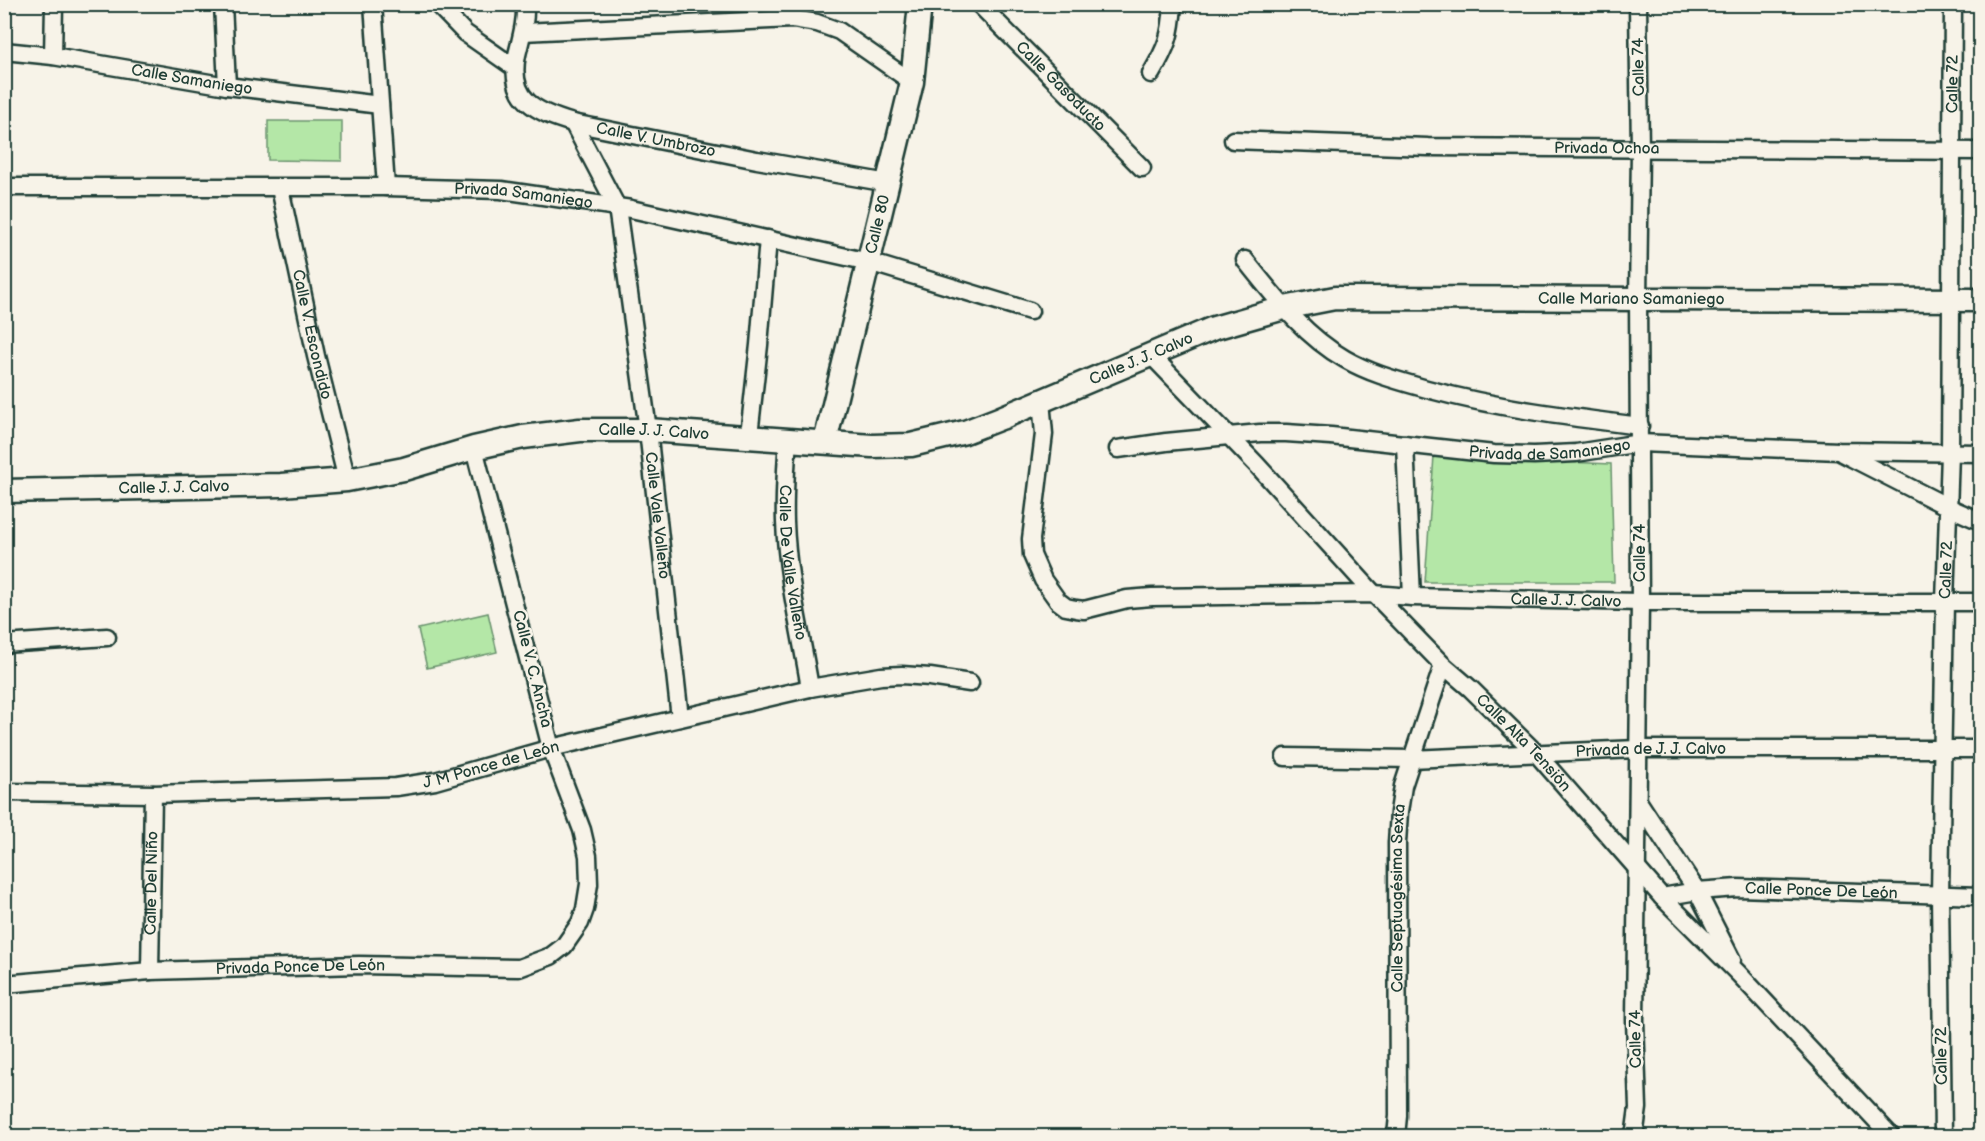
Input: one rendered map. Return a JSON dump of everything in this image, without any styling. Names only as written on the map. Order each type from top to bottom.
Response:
[{"type":"street","points":[[53,56],[54,4]]},
{"type":"street","points":[[223,4],[227,86]]},
{"type":"street","points":[[373,4],[386,188]]},
{"type":"street","points":[[437,4],[465,33],[515,68],[523,32],[525,4]]},
{"type":"street","name":"Calle 80","points":[[825,442],[912,82],[920,4]]},
{"type":"street","name":"Calle Gasoducto","points":[[979,4],[1142,168]]},
{"type":"street","points":[[1151,74],[1166,49],[1173,4]]},
{"type":"street","name":"Calle 74","points":[[1632,1137],[1638,1108],[1635,1020],[1640,602],[1638,4]]},
{"type":"street","name":"Calle 72","points":[[1943,1137],[1940,895],[1950,453],[1953,4]]},
{"type":"street","points":[[523,32],[793,19],[817,23],[839,31],[912,82]]},
{"type":"street","name":"Calle Samaniego","points":[[4,51],[53,56],[227,86],[380,105]]},
{"type":"street","name":"Calle V. Umbrozo","points":[[515,68],[515,79],[528,102],[546,115],[573,123],[757,160],[888,183]]},
{"type":"street","name":"Calle Vale Valleño","points":[[573,123],[617,207],[648,430],[680,718]]},
{"type":"street","name":"Privada Ochoa","points":[[1233,140],[1428,147],[1980,151]]},
{"type":"street","name":"Privada Samaniego","points":[[4,187],[501,190],[617,207],[869,262],[1030,311]]},
{"type":"street","name":"Calle V. Escondido","points":[[280,188],[316,356],[347,480]]},
{"type":"street","points":[[749,435],[768,239]]},
{"type":"street","points":[[1245,260],[1284,308]]},
{"type":"street","name":"Calle Mariano Samaniego","points":[[1284,308],[1317,300],[1349,297],[1980,300]]},
{"type":"street","name":"Calle J. J. Calvo","points":[[4,491],[239,487],[347,480],[404,469],[474,448],[552,432],[580,430],[648,430],[749,435],[872,446],[911,445],[965,432],[1214,328],[1284,308]]},
{"type":"street","name":"Privada de Samaniego","points":[[1284,308],[1337,354],[1366,370],[1390,378],[1496,406],[1640,426]]},
{"type":"street","name":"Calle Alta Tensión","points":[[1151,354],[1230,436],[1374,594],[1443,665],[1471,689],[1536,753],[1662,897],[1739,974],[1891,1137]]},
{"type":"street","name":"Calle J. J. Calvo","points":[[1041,401],[1044,434],[1031,539],[1032,555],[1036,568],[1051,593],[1066,607],[1084,610],[1127,599],[1152,597],[1374,594],[1412,597],[1640,602],[1980,602]]},
{"type":"street","name":"Privada de Samaniego","points":[[1118,449],[1166,442],[1286,433],[1494,454],[1576,453],[1640,443],[1839,451],[1980,453]]},
{"type":"street","name":"Calle De Valle Valleño","points":[[788,438],[785,524],[789,568],[810,688]]},
{"type":"street","points":[[1405,444],[1412,597]]},
{"type":"street","name":"Calle V. C. Ancha","points":[[474,448],[551,748],[582,830],[588,855],[588,891],[580,923]]},
{"type":"street","points":[[1839,451],[1980,521]]},
{"type":"street","points":[[4,644],[107,637]]},
{"type":"street","name":"Calle Septuagésima Sexta","points":[[1396,1137],[1398,1116],[1397,843],[1399,812],[1411,759],[1443,665]]},
{"type":"street","name":"J M Ponce de León","points":[[4,792],[153,794],[396,787],[435,781],[551,748],[810,688],[881,676],[902,675],[970,683]]},
{"type":"street","name":"Privada de J. J. Calvo","points":[[1285,757],[1411,759],[1637,749],[1980,749]]},
{"type":"street","name":"Calle Del Niño","points":[[150,971],[153,794]]},
{"type":"street","points":[[1638,801],[1697,891],[1739,974]]},
{"type":"street","name":"Calle Ponce De León","points":[[1662,897],[1697,891],[1738,888],[1980,896]]},
{"type":"street","name":"Privada Ponce De León","points":[[4,984],[150,971],[359,965],[519,968],[538,963],[551,956],[564,946],[580,923]]},
{"type":"green space","points":[[268,121],[342,121],[342,161],[268,160]]},
{"type":"green space","points":[[1434,456],[1611,464],[1614,582],[1425,582]]},
{"type":"green space","points":[[488,613],[497,652],[427,668],[418,629]]}]
